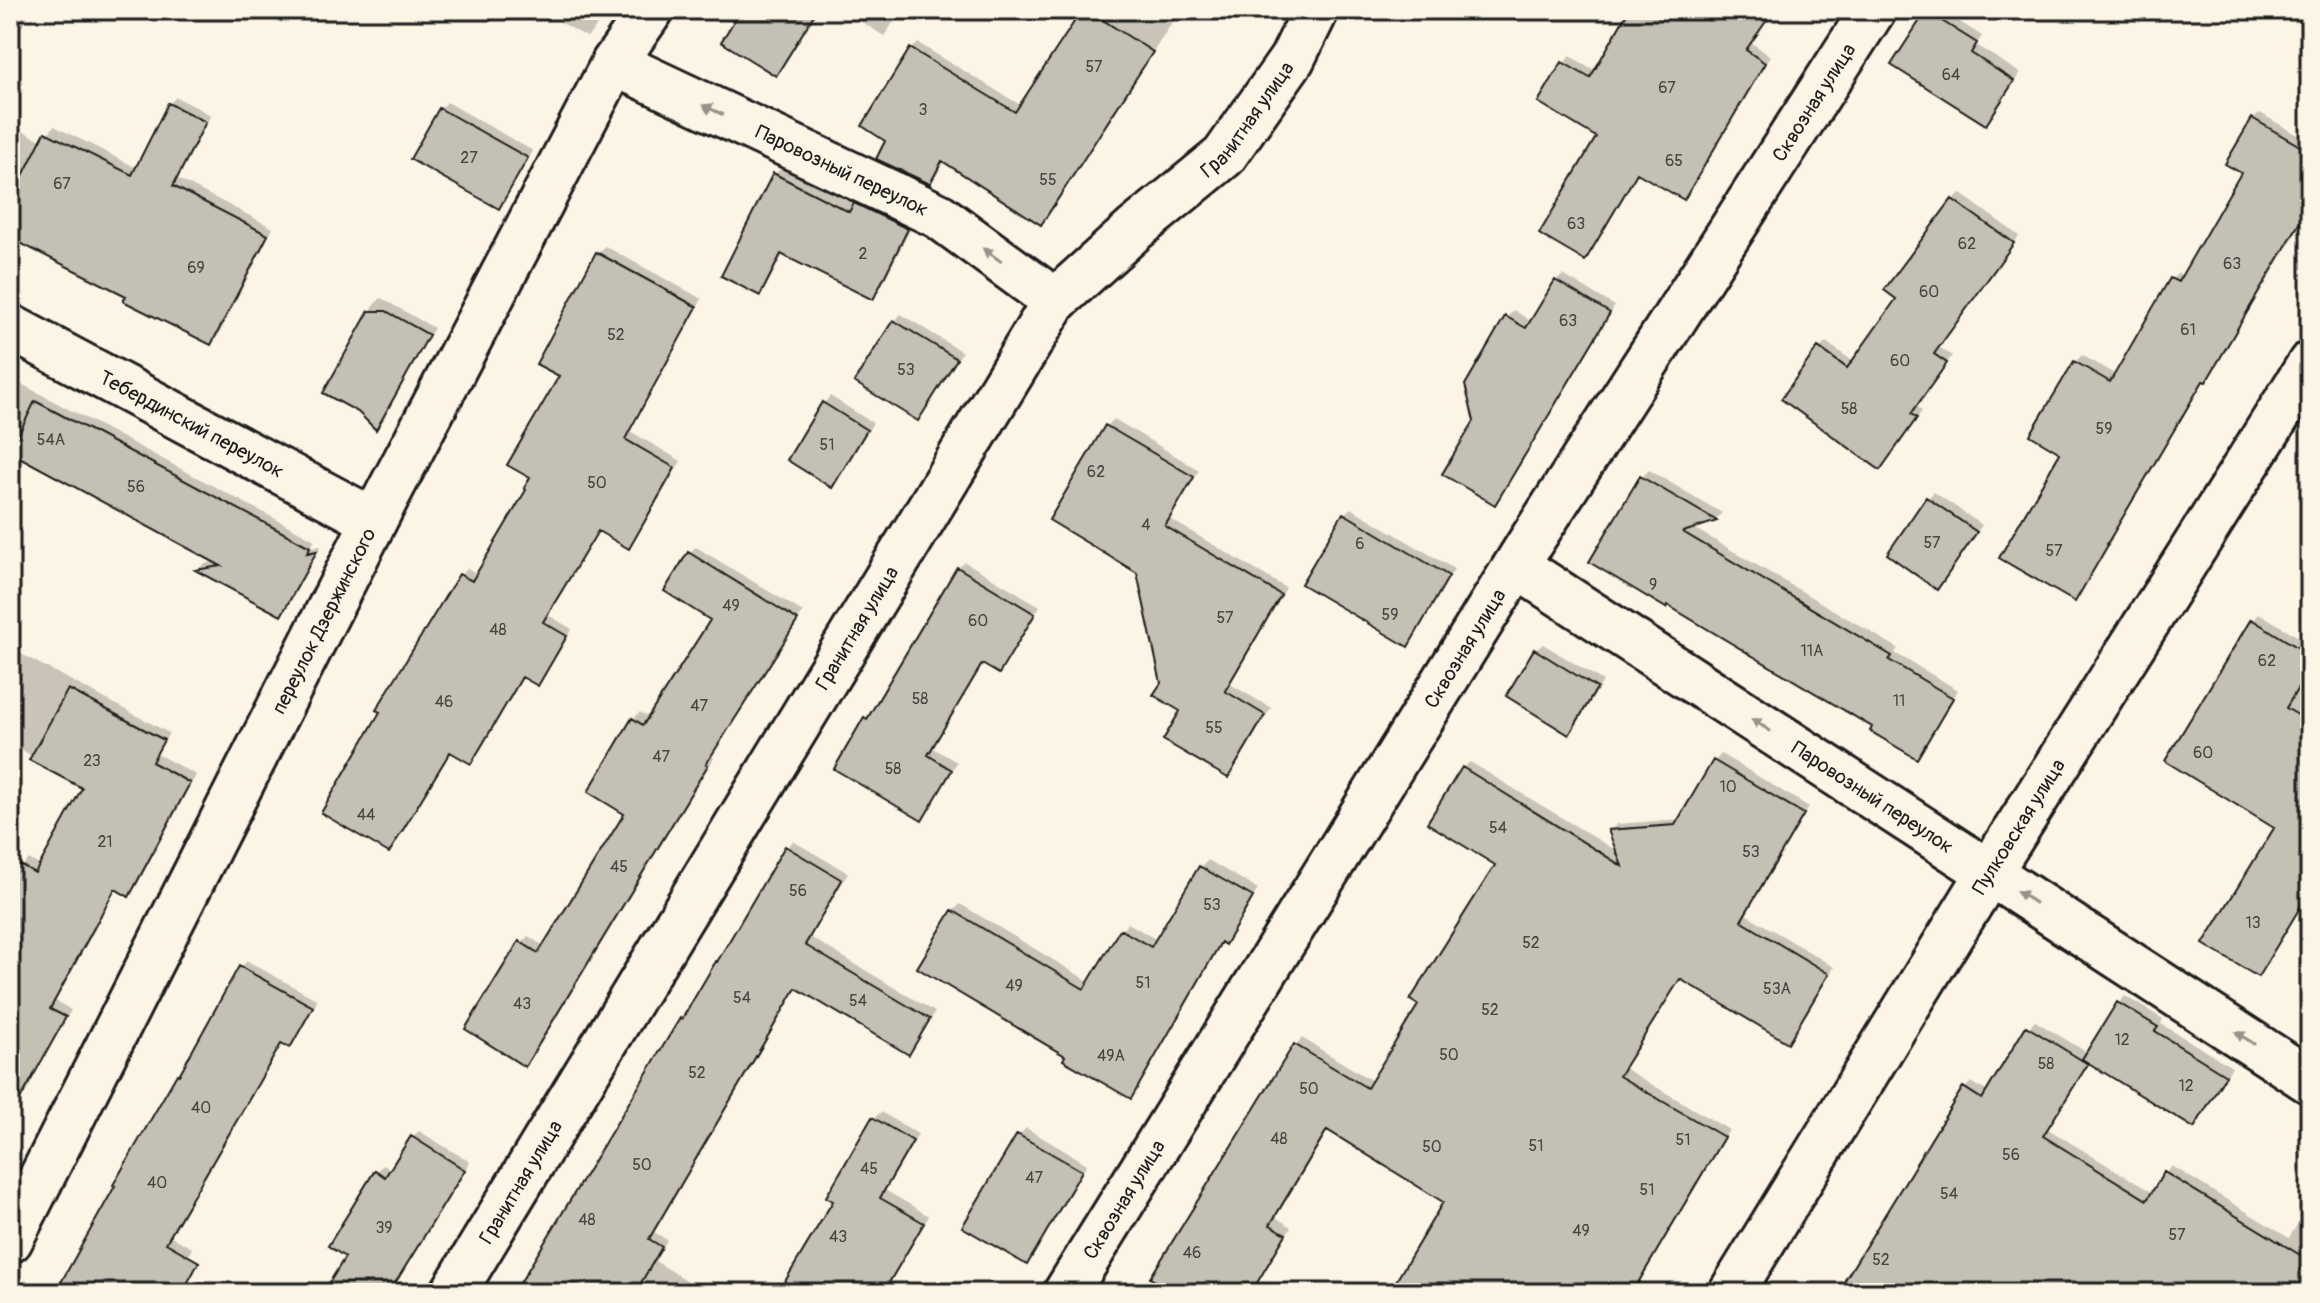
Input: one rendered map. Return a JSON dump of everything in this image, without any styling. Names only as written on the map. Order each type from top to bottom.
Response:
[{"type":"street","name":"переулок Дзержинского","points":[[15,1220],[374,521],[614,63],[651,10]]},
{"type":"street","name":"Гранитная улица","points":[[453,1293],[1055,301],[1135,229],[1224,156],[1292,59],[1316,10]]},
{"type":"street","name":"Сквозная улица","points":[[1066,1293],[1517,566],[1873,10]]},
{"type":"street","name":"Паровозный переулок","points":[[614,63],[939,216],[1055,301]]},
{"type":"street","name":"Тебердинский переулок","points":[[10,327],[374,521]]},
{"type":"street","name":"Пулковская улица","points":[[1731,1293],[1989,873],[2310,364]]},
{"type":"street","name":"Паровозный переулок","points":[[1517,566],[2310,1081]]},
{"type":"building","points":[[741,10],[817,10],[776,76],[721,42]]},
{"type":"building","points":[[1082,10],[1087,10],[1153,52],[1041,225],[942,161],[930,184],[876,159],[885,141],[862,126],[910,48],[1015,112]]},
{"type":"building","points":[[1629,10],[1774,10],[1746,50],[1765,63],[1684,200],[1637,173],[1585,261],[1539,234],[1596,137],[1538,102],[1562,62],[1590,78]]},
{"type":"building","points":[[1926,11],[1977,43],[1971,53],[2014,81],[1986,125],[1891,65]]},
{"type":"building","points":[[168,103],[206,122],[173,186],[268,235],[211,345],[123,301],[126,296],[10,238],[10,201],[45,132],[132,175]]},
{"type":"building","points":[[439,108],[528,158],[499,209],[410,159]]},
{"type":"building","points":[[2252,118],[2310,152],[2310,205],[2206,382],[2203,381],[2075,602],[1999,558],[2060,453],[2030,435],[2074,361],[2110,382],[2170,278],[2178,282],[2241,173],[2225,164]]},
{"type":"building","points":[[773,173],[849,212],[854,203],[908,229],[873,300],[781,254],[760,296],[721,276]]},
{"type":"building","points":[[1952,199],[2014,243],[1934,354],[1947,363],[1911,414],[1917,418],[1880,470],[1781,399],[1818,347],[1847,368],[1896,299],[1884,290]]},
{"type":"building","points":[[596,252],[697,307],[625,439],[675,468],[629,549],[598,531],[543,622],[567,636],[538,686],[522,677],[471,764],[450,752],[389,853],[321,813],[380,712],[376,710],[459,574],[472,581],[526,490],[524,488],[530,478],[507,465],[559,376],[536,364]]},
{"type":"building","points":[[1555,280],[1610,313],[1495,505],[1442,474],[1474,421],[1465,385],[1505,316],[1526,328]]},
{"type":"building","points":[[369,311],[386,311],[429,335],[376,430],[358,412],[323,393]]},
{"type":"building","points":[[893,320],[957,359],[918,421],[854,382]]},
{"type":"building","points":[[35,401],[310,547],[307,553],[317,551],[281,616],[195,570],[221,566],[10,452]]},
{"type":"building","points":[[822,402],[867,430],[832,488],[787,460]]},
{"type":"building","points":[[1105,425],[1194,477],[1165,526],[1281,595],[1225,691],[1265,715],[1228,778],[1163,740],[1180,711],[1153,695],[1161,683],[1137,573],[1049,520]]},
{"type":"building","points":[[1640,476],[1717,521],[1683,532],[1892,656],[1889,660],[1953,698],[1917,759],[1870,731],[1872,727],[1589,562]]},
{"type":"building","points":[[1926,497],[1977,532],[1937,590],[1887,554]]},
{"type":"building","points":[[1343,513],[1449,576],[1408,647],[1301,584]]},
{"type":"building","points":[[688,552],[798,620],[706,764],[525,1067],[465,1029],[519,941],[538,953],[624,814],[588,792],[632,718],[643,725],[710,620],[664,591]]},
{"type":"building","points":[[957,567],[1035,614],[999,674],[982,664],[928,755],[952,770],[922,821],[834,769]]},
{"type":"building","points":[[2251,619],[2310,655],[2310,668],[2286,708],[2310,722],[2310,891],[2258,977],[2203,944],[2274,828],[2165,761]]},
{"type":"building","points":[[1534,649],[1597,688],[1569,735],[1506,696]]},
{"type":"building","points":[[68,689],[164,740],[152,762],[190,783],[129,897],[115,889],[50,1009],[66,1017],[10,1118],[10,859],[35,873],[82,788],[29,760]]},
{"type":"building","points":[[1713,760],[1804,814],[1741,921],[1829,974],[1788,1043],[1680,979],[1619,1076],[1724,1137],[1632,1293],[1389,1293],[1443,1202],[1327,1130],[1270,1225],[1286,1234],[1251,1293],[1175,1293],[1150,1278],[1294,1044],[1367,1088],[1418,1005],[1410,1000],[1495,865],[1427,823],[1462,767],[1622,866],[1608,830],[1675,825]]},
{"type":"building","points":[[785,846],[842,880],[805,945],[930,1019],[909,1055],[796,988],[649,1239],[662,1247],[635,1293],[514,1293],[717,962]]},
{"type":"building","points":[[1199,866],[1253,897],[1225,945],[1221,942],[1131,1099],[917,968],[952,910],[1084,989],[1120,929],[1151,947]]},
{"type":"building","points":[[239,966],[313,1007],[290,1048],[281,1044],[166,1243],[199,1262],[182,1293],[55,1293],[113,1185]]},
{"type":"building","points":[[2117,1002],[2158,1027],[2155,1031],[2226,1075],[2194,1128],[2082,1059]]},
{"type":"building","points":[[2026,1026],[2088,1064],[2043,1136],[2147,1200],[2164,1172],[2310,1261],[2310,1293],[1837,1293],[1963,1087],[1982,1099]]},
{"type":"building","points":[[872,1117],[913,1141],[880,1198],[924,1223],[883,1293],[778,1293],[833,1201],[826,1197]]},
{"type":"building","points":[[1017,1134],[1082,1171],[1027,1265],[962,1227]]},
{"type":"building","points":[[411,1136],[465,1170],[389,1293],[323,1293],[345,1257],[328,1246],[375,1170],[385,1177]]}]
